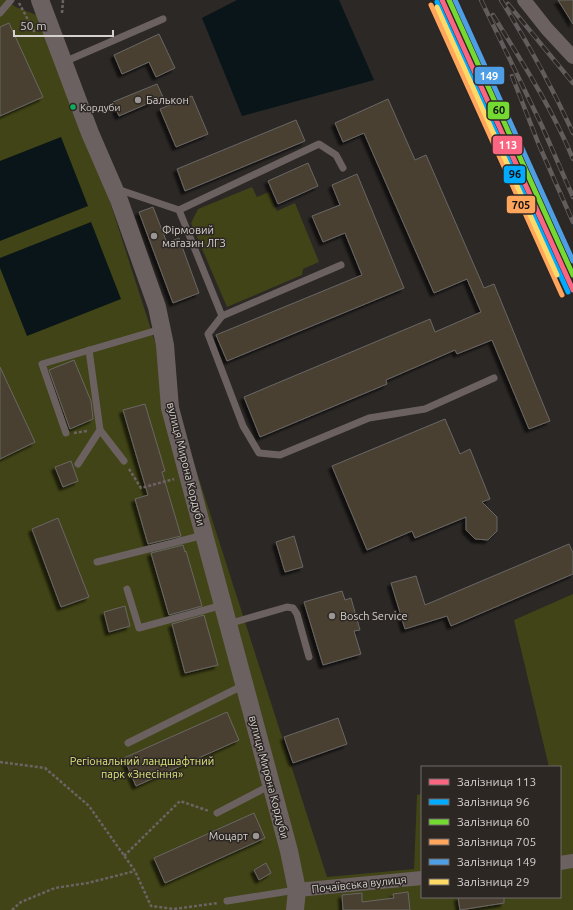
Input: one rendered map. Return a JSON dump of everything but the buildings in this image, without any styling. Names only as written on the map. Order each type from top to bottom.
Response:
[{"type":"street","name":"вулиця Мирона Кордуби","points":[[40,0],[62,62],[113,188],[157,307],[165,345],[170,408],[289,851],[297,890],[295,910]]},
{"type":"street","points":[[524,0],[547,29],[573,57]]},
{"type":"street","points":[[561,863],[573,861]]},
{"type":"street","name":"Почаївська вулиця","points":[[297,890],[421,878]]},
{"type":"lane","points":[[0,13],[11,0]]},
{"type":"lane","points":[[62,62],[163,19]]},
{"type":"lane","points":[[113,188],[180,210],[319,144],[336,156],[343,168]]},
{"type":"lane","points":[[180,210],[222,316]]},
{"type":"lane","points":[[341,266],[222,316],[208,334],[243,426],[259,453],[280,455],[369,418],[425,409],[494,378]]},
{"type":"lane","points":[[66,434],[42,364],[162,329]]},
{"type":"lane","points":[[89,350],[100,430],[124,462]]},
{"type":"lane","points":[[78,464],[100,430]]},
{"type":"lane","points":[[98,562],[204,534]]},
{"type":"lane","points":[[127,589],[139,628],[223,605]]},
{"type":"lane","points":[[228,624],[287,607],[293,608],[297,614],[310,657]]},
{"type":"lane","points":[[128,743],[244,685]]},
{"type":"lane","points":[[217,813],[271,785]]},
{"type":"lane","points":[[227,901],[297,890]]},
{"type":"path","points":[[66,434],[100,430]]},
{"type":"path","points":[[124,462],[141,488],[188,476]]},
{"type":"path","points":[[0,762],[45,768],[89,806],[135,871],[151,906],[174,910],[227,901]]},
{"type":"path","points":[[124,856],[180,801],[217,813]]},
{"type":"path","points":[[12,910],[22,902],[56,888],[88,883],[135,871]]},
{"type":"green space","name":"Регіональний ландшафтний парк «Знесіння»","points":[[0,0],[6,0],[16,7],[39,16],[102,177],[327,877],[414,869],[417,795],[421,794],[421,898],[561,898],[561,766],[549,766],[514,620],[573,594],[573,910],[0,910]]},
{"type":"green space","points":[[252,187],[257,197],[269,192],[277,211],[295,203],[319,262],[303,269],[302,275],[227,307],[191,223],[198,209]]},
{"type":"shaded area","points":[[237,0],[339,0],[374,80],[242,116],[202,18]]},
{"type":"shaded area","points":[[61,137],[88,206],[0,241],[0,161]]},
{"type":"shaded area","points":[[91,222],[121,299],[27,336],[0,268],[0,258]]},
{"type":"railway","points":[[481,0],[542,126],[573,197]]},
{"type":"railway","points":[[501,0],[539,65],[573,133]]},
{"type":"railway","points":[[508,4],[573,83]]},
{"type":"railway","points":[[493,15],[546,103],[573,159]]},
{"type":"railway","points":[[512,76],[539,145],[573,222]]},
{"type":"rail line","name":"113","points":[[442,0],[573,290]]},
{"type":"rail line","name":"60","points":[[449,0],[573,275]]},
{"type":"rail line","name":"149","points":[[455,0],[573,261]]},
{"type":"rail line","name":"96","points":[[437,2],[568,292]]},
{"type":"rail line","name":"705","points":[[431,5],[562,295]]},
{"type":"rail line","name":"29","points":[[437,7],[557,275]]},
{"type":"place","name":"Балькон","points":[[138,100]]},
{"type":"place","name":"Кордуби","points":[[73,107]]},
{"type":"place","name":"Фірмовий магазин ЛГЗ","points":[[154,236]]},
{"type":"place","name":"Bosch Service","points":[[332,616]]},
{"type":"place","name":"Моцарт","points":[[256,836]]}]
